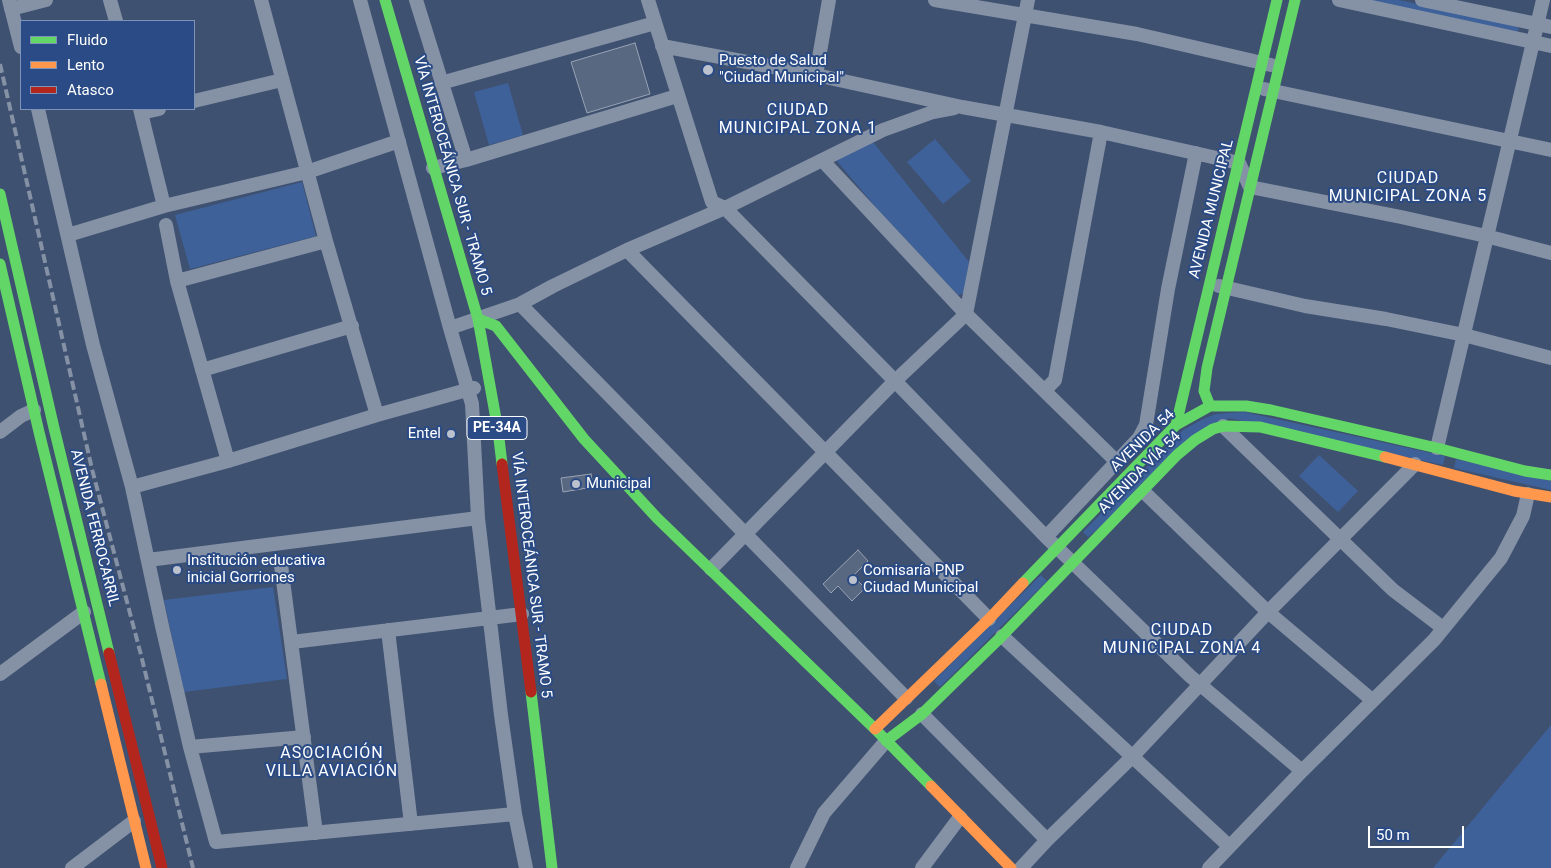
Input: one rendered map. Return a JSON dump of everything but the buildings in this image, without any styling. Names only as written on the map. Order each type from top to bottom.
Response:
[{"type":"main road","name":"VÍA INTEROCEÁNICA SUR - TRAMO 5","points":[[385,0],[478,319],[488,384],[498,430],[552,868]]},
{"type":"main road","name":"AVENIDA MUNICIPAL","points":[[1176,425],[1208,284],[1278,0]]},
{"type":"main road","name":"AVENIDA MUNICIPAL","points":[[1210,406],[1204,392],[1204,384],[1295,0]]},
{"type":"main road","name":"AVENIDA FERROCARRIL","points":[[0,194],[56,438],[162,868]]},
{"type":"main road","name":"AVENIDA FERROCARRIL","points":[[0,264],[146,868]]},
{"type":"main road","points":[[478,319],[496,326],[584,439],[657,518],[875,729],[1011,868]]},
{"type":"main road","name":"AVENIDA 54","points":[[875,729],[989,619],[1176,425],[1210,406],[1246,406],[1272,410],[1525,471],[1551,475]]},
{"type":"main road","name":"AVENIDA VÍA 54","points":[[886,741],[922,714],[1002,636],[1144,492],[1170,462],[1194,440],[1223,426],[1260,428],[1415,464],[1528,494],[1551,497]]},
{"type":"street","points":[[20,43],[10,5],[46,0]]},
{"type":"street","points":[[110,0],[116,20]]},
{"type":"street","points":[[261,0],[326,242],[377,415]]},
{"type":"street","points":[[360,0],[472,404],[478,518],[515,814],[526,868]]},
{"type":"street","points":[[416,0],[466,160]]},
{"type":"street","points":[[648,0],[712,202],[724,208],[1046,537],[1200,684],[1302,772]]},
{"type":"street","points":[[816,75],[829,0]]},
{"type":"street","points":[[935,0],[1137,34],[1279,67]]},
{"type":"street","points":[[711,569],[895,381],[966,314],[1028,0]]},
{"type":"street","points":[[1339,0],[1551,46]]},
{"type":"street","points":[[1422,0],[1544,26]]},
{"type":"street","points":[[1436,448],[1533,42],[1544,26],[1543,0]]},
{"type":"street","points":[[441,83],[655,22]]},
{"type":"street","points":[[662,46],[816,75],[962,107],[1101,132],[1239,163],[1250,187],[1401,217],[1486,236],[1551,254]]},
{"type":"street","points":[[195,101],[282,80]]},
{"type":"street","points":[[1256,87],[1551,150]]},
{"type":"street","points":[[433,168],[466,160],[677,96]]},
{"type":"street","points":[[450,328],[520,304],[552,286],[627,250],[724,208],[883,130],[909,119],[933,112],[962,107]]},
{"type":"street","points":[[38,110],[93,345],[132,487],[190,747],[216,842],[515,814]]},
{"type":"street","points":[[140,111],[164,206]]},
{"type":"street","points":[[1045,390],[1055,380],[1101,132]]},
{"type":"street","points":[[68,236],[164,206],[307,172],[399,141]]},
{"type":"street","points":[[1046,537],[1139,438],[1146,425],[1168,289],[1196,153]]},
{"type":"street","points":[[822,160],[966,314],[1116,461]]},
{"type":"street","points":[[166,225],[178,281],[228,460]]},
{"type":"street","points":[[178,281],[326,242]]},
{"type":"street","points":[[627,250],[989,619]]},
{"type":"street","points":[[1208,284],[1304,306],[1386,319],[1464,335],[1551,358]]},
{"type":"street","points":[[520,304],[906,698]]},
{"type":"street","points":[[202,370],[352,326]]},
{"type":"street","points":[[132,487],[488,384]]},
{"type":"street","points":[[0,432],[21,416],[34,410]]},
{"type":"street","points":[[1223,426],[1394,590],[1443,628]]},
{"type":"street","points":[[1021,868],[1132,757],[1268,612],[1415,464]]},
{"type":"street","points":[[1144,492],[1268,612],[1372,700]]},
{"type":"street","points":[[1209,868],[1372,700],[1434,640],[1501,558],[1523,516],[1528,494]]},
{"type":"street","points":[[148,560],[478,518]]},
{"type":"street","points":[[281,565],[316,833]]},
{"type":"street","points":[[0,674],[84,612]]},
{"type":"street","points":[[292,642],[522,614]]},
{"type":"street","points":[[388,630],[411,824]]},
{"type":"street","points":[[1002,636],[1229,846]]},
{"type":"street","points":[[922,714],[1047,840]]},
{"type":"street","points":[[190,747],[304,737]]},
{"type":"street","points":[[797,868],[824,813],[886,741]]},
{"type":"street","points":[[922,868],[960,817]]},
{"type":"street","points":[[72,868],[134,822]]},
{"type":"shaded area","points":[[1364,0],[1399,0],[1517,25],[1519,30],[1517,32]]},
{"type":"shaded area","points":[[508,83],[523,135],[489,145],[474,92]]},
{"type":"shaded area","points":[[935,139],[971,181],[943,204],[907,162]]},
{"type":"shaded area","points":[[873,142],[969,262],[965,293],[958,295],[879,211],[836,160]]},
{"type":"shaded area","points":[[302,182],[316,236],[190,269],[175,215]]},
{"type":"shaded area","points":[[1244,412],[1445,456],[1443,465],[1229,418],[1088,537],[1083,532],[1183,430],[1216,414]]},
{"type":"shaded area","points":[[1319,455],[1358,491],[1338,512],[1299,476]]},
{"type":"shaded area","points":[[1456,459],[1551,481],[1551,490],[1454,468]]},
{"type":"shaded area","points":[[1041,575],[1047,581],[940,687],[934,681]]},
{"type":"shaded area","points":[[273,587],[287,679],[184,692],[164,600]]},
{"type":"shaded area","points":[[1551,725],[1551,868],[1433,868],[1457,839]]},
{"type":"railway","points":[[0,64],[92,469],[141,655],[193,868]]},
{"type":"traffic: fast","points":[[385,0],[478,319],[498,430],[502,464]]},
{"type":"traffic: fast","points":[[1176,425],[1277,0]]},
{"type":"traffic: fast","points":[[1210,406],[1204,391],[1207,368],[1295,0]]},
{"type":"traffic: fast","points":[[0,194],[54,428],[109,653]]},
{"type":"traffic: fast","points":[[0,264],[101,684]]},
{"type":"traffic: fast","points":[[478,319],[496,326],[584,439],[657,518],[875,729],[931,786]]},
{"type":"traffic: fast","points":[[1023,583],[1176,425],[1210,406],[1246,406],[1271,410],[1437,448],[1525,471],[1551,475]]},
{"type":"traffic: fast","points":[[886,741],[922,714],[1002,636],[1177,455],[1195,440],[1213,429],[1223,426],[1260,427],[1385,457]]},
{"type":"traffic: fast","points":[[531,692],[552,868]]},
{"type":"traffic: slow","points":[[1385,457],[1514,491],[1551,497]]},
{"type":"traffic: slow","points":[[875,729],[989,619],[1023,583]]},
{"type":"traffic: slow","points":[[101,684],[146,868]]},
{"type":"traffic: slow","points":[[931,786],[1011,868]]},
{"type":"traffic: jam","points":[[502,464],[531,692]]},
{"type":"traffic: jam","points":[[109,653],[162,868]]},
{"type":"place","name":"Puesto de Salud \"Ciudad Municipal\"","points":[[708,70]]},
{"type":"place","name":"Entel","points":[[451,434]]},
{"type":"place","name":"Municipal","points":[[576,484]]},
{"type":"place","name":"Institución educativa inicial Gorriones","points":[[177,570]]},
{"type":"place","name":"Comisaría PNP Ciudad Municipal","points":[[853,580]]},
{"type":"district","name":"CIUDAD MUNICIPAL ZONA 1","points":[[798,120]]},
{"type":"district","name":"CIUDAD MUNICIPAL ZONA 5","points":[[1408,188]]},
{"type":"district","name":"CIUDAD MUNICIPAL ZONA 4","points":[[1182,640]]},
{"type":"district","name":"ASOCIACIÓN VILLA AVIACIÓN","points":[[332,763]]}]
